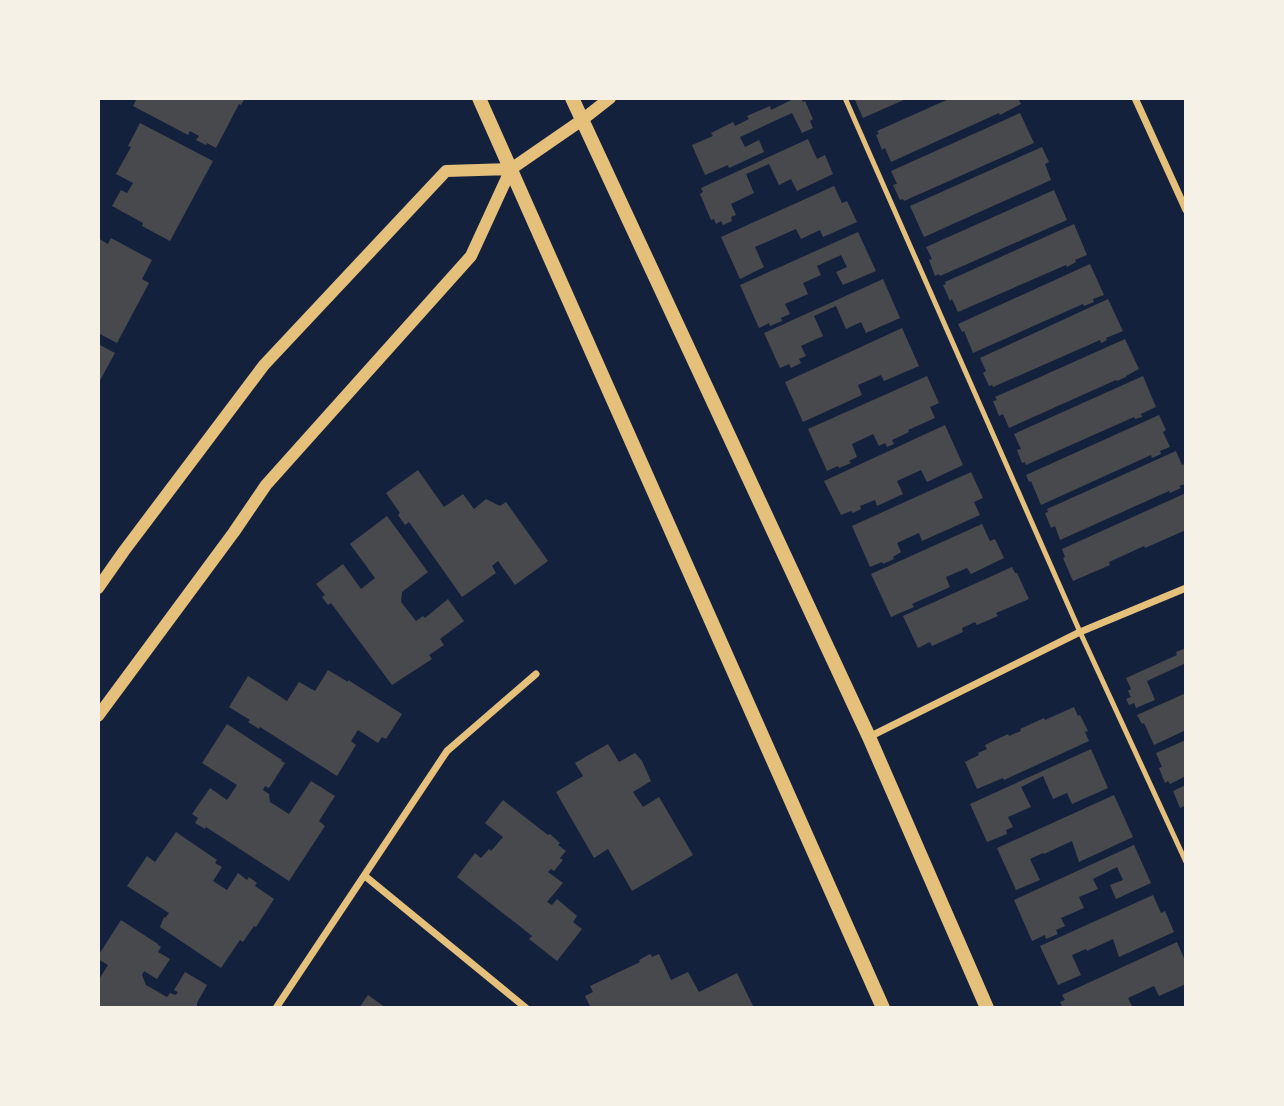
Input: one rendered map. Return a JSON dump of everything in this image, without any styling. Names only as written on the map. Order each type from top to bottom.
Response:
[{"type":"main road","points":[[479,98],[883,1008]]},
{"type":"main road","points":[[572,98],[869,737],[987,1008]]},
{"type":"street","points":[[98,716],[266,485],[471,256],[511,169],[610,98]]},
{"type":"street","points":[[1135,98],[1186,210]]},
{"type":"street","points":[[98,588],[264,365],[446,171],[511,169]]},
{"type":"street","points":[[869,737],[1080,632],[1186,588]]},
{"type":"street","points":[[276,1008],[447,751],[536,674]]},
{"type":"street","points":[[365,876],[526,1008]]},
{"type":"lane","points":[[845,98],[1080,632],[1186,862]]},
{"type":"building","points":[[137,98],[245,98],[241,105],[239,104],[216,148],[196,140],[199,136],[190,131],[188,135],[133,106]]},
{"type":"building","points":[[795,98],[805,101],[813,119],[810,121],[813,128],[802,133],[792,113],[740,137],[745,147],[759,140],[764,152],[729,168],[728,165],[705,175],[692,145],[713,136],[711,133],[733,122],[735,126],[749,119],[747,116],[770,106],[771,110]]},
{"type":"building","points":[[854,98],[908,98],[863,118]]},
{"type":"building","points":[[951,98],[1018,98],[1021,104],[891,162],[885,148],[882,150],[877,131]]},
{"type":"building","points":[[1020,113],[1034,143],[904,201],[900,200],[893,185],[897,184],[891,171]]},
{"type":"building","points":[[140,123],[213,161],[170,241],[112,206],[121,190],[127,193],[133,183],[116,174]]},
{"type":"building","points":[[808,139],[817,159],[825,155],[833,174],[797,191],[791,179],[779,185],[769,164],[746,174],[754,193],[731,204],[736,215],[731,217],[732,221],[723,225],[721,221],[716,224],[714,219],[711,220],[700,194],[703,192],[701,188]]},
{"type":"building","points":[[1042,147],[1049,162],[1045,164],[1051,180],[924,237],[910,206]]},
{"type":"building","points":[[834,186],[842,203],[847,201],[857,222],[823,237],[820,230],[801,239],[796,229],[755,247],[764,267],[740,279],[721,237]]},
{"type":"building","points":[[1054,190],[1067,220],[935,276],[929,260],[932,259],[926,247]]},
{"type":"building","points":[[1074,224],[1087,255],[1075,260],[1076,262],[958,312],[952,299],[950,301],[943,285],[945,282]]},
{"type":"building","points":[[858,232],[876,271],[843,285],[836,272],[847,267],[841,255],[817,266],[821,275],[803,283],[808,294],[785,304],[790,314],[781,318],[782,321],[759,328],[740,285]]},
{"type":"building","points":[[98,238],[108,244],[111,238],[152,260],[142,279],[149,283],[117,343],[98,333]]},
{"type":"building","points":[[1090,264],[1104,295],[1093,299],[1094,302],[1084,306],[1083,304],[973,353],[964,331],[962,332],[958,324]]},
{"type":"building","points":[[883,279],[900,318],[866,333],[861,322],[846,329],[836,306],[814,316],[823,336],[801,346],[806,356],[799,359],[801,363],[791,368],[789,364],[780,368],[764,333]]},
{"type":"building","points":[[1108,299],[1123,331],[1101,343],[1100,340],[993,387],[989,386],[980,358]]},
{"type":"building","points":[[902,328],[919,366],[884,381],[881,375],[858,385],[862,395],[803,422],[785,382]]},
{"type":"building","points":[[1125,339],[1139,369],[1126,377],[1009,428],[1003,414],[999,416],[993,401],[997,400],[995,397]]},
{"type":"building","points":[[98,344],[115,353],[98,384]]},
{"type":"building","points":[[927,376],[939,403],[930,407],[935,418],[908,430],[909,432],[892,440],[894,444],[887,447],[885,443],[879,446],[873,434],[852,444],[857,457],[849,461],[851,463],[827,471],[808,429]]},
{"type":"building","points":[[1143,376],[1156,407],[1141,414],[1142,417],[1134,417],[1026,465],[1025,462],[1022,463],[1017,450],[1021,449],[1014,434]]},
{"type":"building","points":[[1159,415],[1170,447],[1160,451],[1161,454],[1152,458],[1151,455],[1041,505],[1026,475]]},
{"type":"building","points":[[945,425],[963,465],[927,482],[921,470],[897,481],[903,494],[877,506],[875,500],[860,506],[861,509],[853,513],[851,511],[841,515],[824,481]]},
{"type":"building","points":[[1176,451],[1186,468],[1186,484],[1179,486],[1181,488],[1060,540],[1055,526],[1051,528],[1045,513],[1048,512],[1047,509]]},
{"type":"building","points":[[418,470],[444,507],[463,494],[474,509],[486,499],[500,506],[506,502],[548,561],[515,585],[498,561],[492,566],[496,573],[462,597],[409,522],[405,525],[386,493]]},
{"type":"building","points":[[971,472],[983,498],[974,502],[980,515],[922,541],[919,533],[897,543],[901,552],[893,557],[894,559],[870,567],[852,526]]},
{"type":"building","points":[[1186,493],[1186,530],[1145,548],[1144,546],[1073,581],[1062,549]]},
{"type":"building","points":[[387,516],[428,572],[402,592],[401,602],[416,621],[423,616],[425,618],[448,599],[464,621],[440,639],[444,645],[429,655],[432,659],[392,685],[331,603],[328,605],[322,597],[325,595],[316,584],[343,564],[361,589],[375,578],[350,544]]},
{"type":"building","points":[[982,524],[990,541],[995,539],[1004,558],[971,574],[967,568],[946,577],[950,587],[891,617],[871,574]]},
{"type":"building","points":[[1012,567],[1029,599],[996,613],[998,616],[962,628],[963,632],[932,646],[930,642],[918,648],[903,616]]},
{"type":"building","points":[[1186,648],[1186,663],[1147,681],[1155,700],[1136,708],[1134,703],[1129,705],[1126,699],[1131,697],[1128,691],[1131,689],[1126,678],[1177,655],[1176,652]]},
{"type":"building","points":[[328,670],[402,714],[386,739],[382,737],[378,743],[358,730],[351,741],[356,745],[337,776],[248,722],[250,720],[229,707],[248,676],[287,701],[299,682],[315,691]]},
{"type":"building","points":[[1186,693],[1186,730],[1154,745],[1144,723],[1142,724],[1137,715]]},
{"type":"building","points":[[1074,707],[1088,731],[1085,732],[1089,741],[1004,780],[1003,778],[977,789],[965,762],[987,749],[985,745]]},
{"type":"building","points":[[227,724],[285,763],[269,788],[265,786],[263,790],[269,794],[270,802],[289,814],[311,781],[335,796],[319,821],[325,826],[289,881],[206,827],[205,829],[195,823],[198,818],[192,814],[210,788],[227,800],[237,785],[202,763]]},
{"type":"building","points":[[1186,740],[1186,776],[1170,784],[1168,781],[1165,783],[1156,753]]},
{"type":"building","points":[[608,744],[619,762],[635,753],[642,761],[651,781],[633,792],[643,807],[659,797],[693,855],[632,891],[608,849],[594,858],[556,792],[583,776],[575,763]]},
{"type":"building","points":[[1091,749],[1108,788],[1072,804],[1067,793],[1053,799],[1043,776],[1021,787],[1031,807],[1008,817],[1013,827],[1006,830],[1007,834],[987,842],[970,804]]},
{"type":"building","points":[[1186,785],[1186,812],[1184,806],[1180,808],[1173,791]]},
{"type":"building","points":[[1114,795],[1133,837],[1079,862],[1072,841],[1043,853],[1030,859],[1040,880],[1016,890],[997,848]]},
{"type":"building","points":[[503,800],[550,834],[566,851],[554,871],[551,869],[548,872],[563,883],[547,902],[552,905],[557,899],[577,916],[573,922],[582,929],[557,961],[529,939],[532,936],[457,877],[475,853],[481,858],[503,837],[485,823]]},
{"type":"building","points":[[176,832],[217,860],[215,863],[222,867],[213,881],[227,890],[238,873],[247,880],[249,877],[257,883],[255,886],[274,899],[256,927],[254,926],[243,942],[240,940],[221,968],[160,927],[169,913],[127,886],[147,856],[155,862]]},
{"type":"building","points":[[1134,845],[1151,883],[1116,899],[1110,885],[1123,880],[1117,867],[1093,879],[1098,889],[1079,897],[1084,908],[1061,918],[1065,926],[1056,930],[1058,934],[1046,939],[1045,935],[1032,941],[1014,900]]},
{"type":"building","points":[[1153,895],[1161,913],[1165,911],[1174,932],[1119,957],[1113,939],[1072,955],[1081,975],[1058,985],[1040,946]]},
{"type":"building","points":[[121,920],[158,944],[161,947],[158,952],[170,959],[157,979],[144,971],[142,975],[146,985],[167,997],[170,993],[176,995],[178,992],[174,990],[185,972],[207,985],[197,1008],[98,1008],[98,981],[108,965],[98,959],[98,956]]},
{"type":"building","points":[[1177,942],[1186,963],[1186,984],[1159,996],[1154,986],[1128,998],[1133,1008],[1063,1008],[1060,1002],[1065,1000],[1062,995]]},
{"type":"building","points":[[650,954],[652,957],[659,954],[671,980],[688,972],[699,992],[737,973],[753,1006],[591,1008],[585,996],[593,992],[590,986],[640,962],[639,960]]},
{"type":"building","points":[[368,995],[386,1008],[359,1008]]}]
